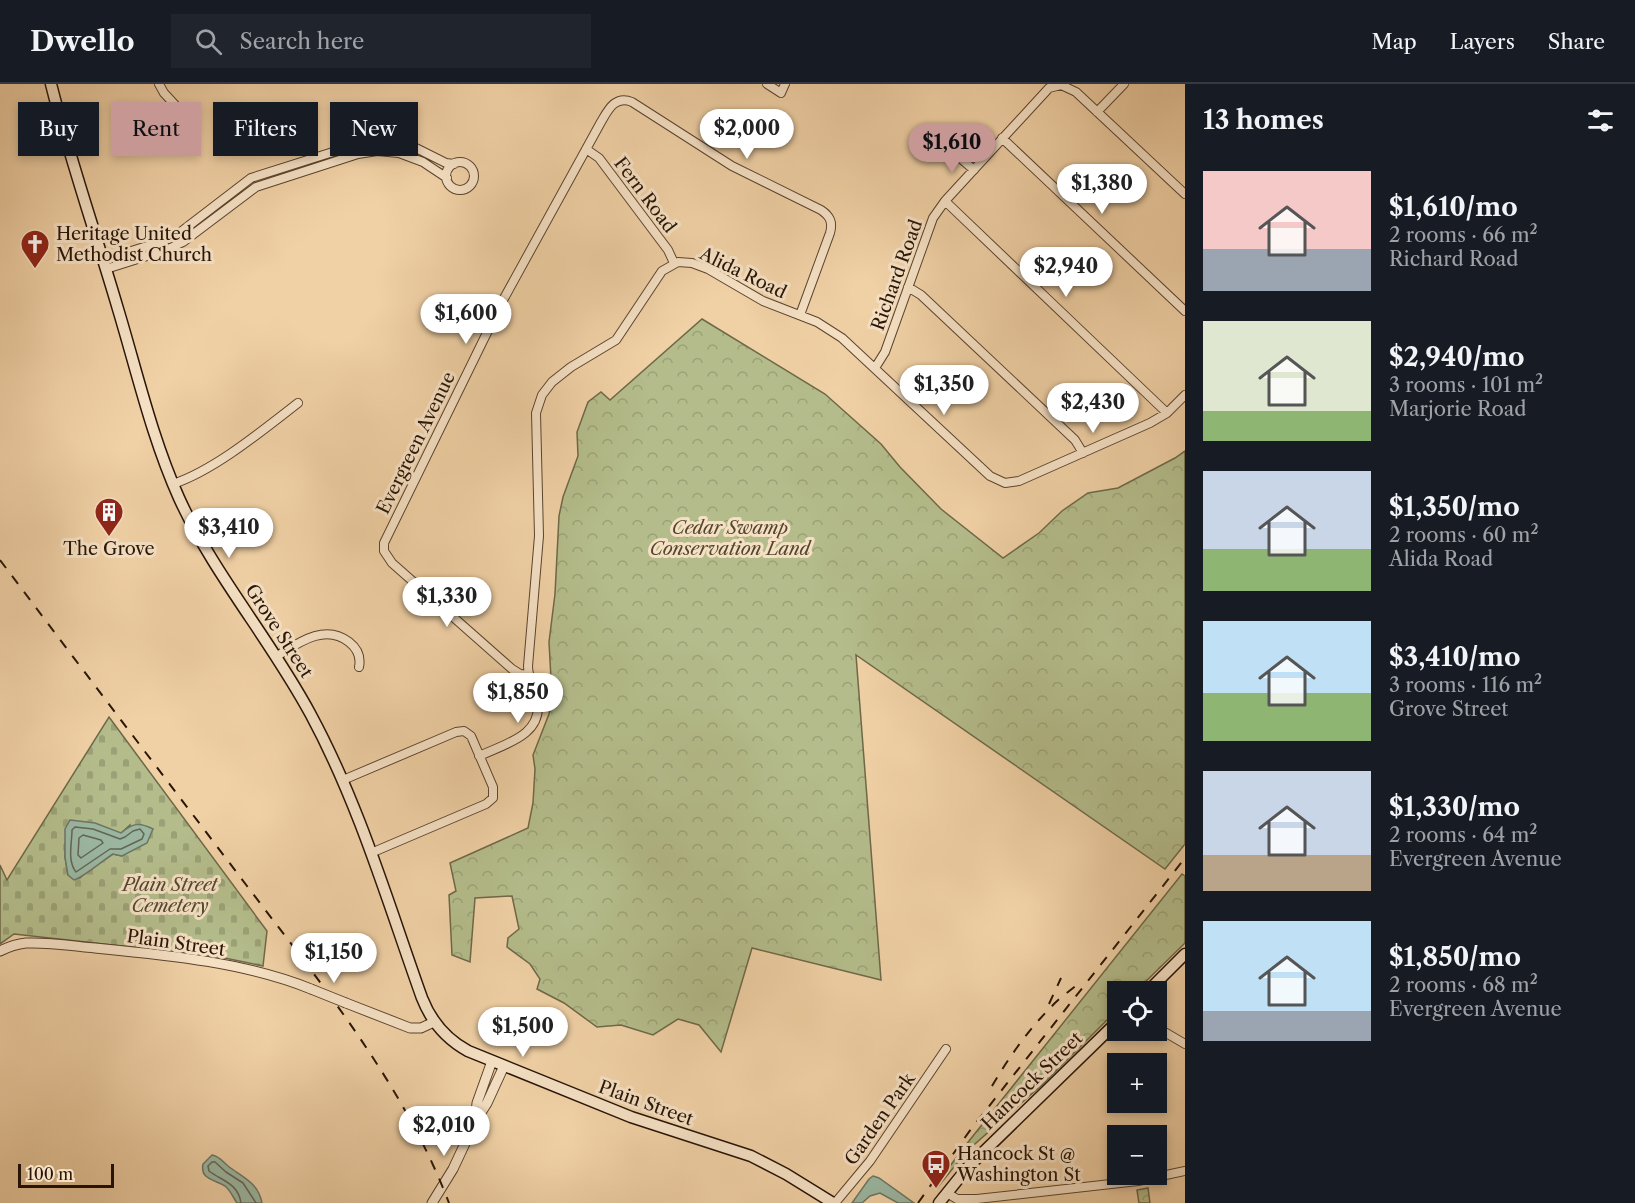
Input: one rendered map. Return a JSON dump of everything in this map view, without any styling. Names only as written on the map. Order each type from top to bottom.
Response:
[{"type":"main road","name":"Grove Street","points":[[51,84],[157,437],[174,484],[209,554],[277,656],[316,724],[343,780],[422,998],[434,1022]]},
{"type":"main road","points":[[1158,981],[1185,954]]},
{"type":"main road","name":"Plain Street","points":[[434,1022],[458,1046],[638,1120],[751,1156],[834,1203]]},
{"type":"main road","name":"Hancock Street","points":[[939,1203],[974,1161],[1107,1032]]},
{"type":"street","points":[[159,84],[172,102]]},
{"type":"street","points":[[767,84],[781,93],[785,84]]},
{"type":"street","points":[[1097,112],[1124,84]]},
{"type":"street","name":"Richard Road","points":[[875,368],[885,352],[932,221],[945,201],[1042,94],[1053,86],[1061,85],[1073,89],[1185,194]]},
{"type":"street","name":"Evergreen Avenue","points":[[529,675],[516,672],[498,657],[392,562],[386,555],[384,547],[502,302],[611,106],[617,101],[626,100],[740,170],[824,212],[831,219],[831,229],[800,315]]},
{"type":"street","points":[[1002,138],[1185,311]]},
{"type":"street","points":[[387,141],[411,146],[443,162],[462,163],[470,167],[474,174],[468,188],[458,190],[451,186],[447,178],[438,171],[408,155],[391,151],[362,153],[256,187],[179,245],[105,265],[175,236],[252,178],[360,144],[387,141]]},
{"type":"street","name":"Fern Road","points":[[586,149],[599,158],[668,250],[674,263]]},
{"type":"street","points":[[952,151],[974,170]]},
{"type":"street","points":[[308,159],[311,169]]},
{"type":"street","points":[[447,178],[448,171],[454,164]]},
{"type":"street","points":[[945,201],[1167,413]]},
{"type":"street","points":[[216,204],[223,212]]},
{"type":"street","name":"Alida Road","points":[[529,675],[528,662],[539,536],[536,423],[538,404],[545,390],[557,378],[619,337],[659,275],[674,263],[701,265],[763,301],[822,324],[836,333],[998,481],[1008,483],[1019,481],[1154,421],[1167,413],[1185,395]]},
{"type":"street","points":[[908,287],[921,295],[1078,443],[1083,453]]},
{"type":"street","points":[[174,484],[192,476],[247,442],[298,403]]},
{"type":"street","points":[[277,656],[310,637],[329,634],[343,638],[353,646],[359,656],[359,667]]},
{"type":"street","points":[[479,756],[524,735],[534,724],[538,713],[537,701],[529,675]]},
{"type":"street","points":[[343,780],[458,731],[469,734],[494,790],[489,803],[371,853]]},
{"type":"street","name":"Plain Street","points":[[0,951],[17,945],[34,943],[127,952],[236,968],[311,989],[413,1029],[425,1027],[434,1022]]},
{"type":"street","points":[[1167,1033],[1185,1044]]},
{"type":"street","name":"Garden Park","points":[[834,1203],[870,1161],[946,1049]]},
{"type":"street","points":[[475,1122],[477,1103],[492,1061]]},
{"type":"street","points":[[432,1203],[448,1178],[475,1122],[486,1106],[504,1066]]},
{"type":"street","points":[[947,1193],[962,1200],[1000,1197],[1138,1181],[1185,1172]]},
{"type":"green space","name":"Cedar Swamp Conservation Land","points":[[702,319],[825,394],[881,444],[941,509],[1003,558],[1039,533],[1062,511],[1088,493],[1118,488],[1185,451],[1185,844],[1165,869],[856,655],[881,980],[752,948],[721,1052],[699,1025],[678,1019],[653,1035],[621,1025],[597,1027],[564,1003],[537,989],[540,979],[530,964],[507,947],[508,938],[519,929],[512,896],[475,898],[470,962],[452,955],[449,895],[456,891],[450,863],[528,828],[533,803],[535,769],[533,755],[549,714],[552,697],[549,642],[555,594],[559,516],[563,497],[578,456],[577,432],[588,402],[601,392],[610,400]]},
{"type":"green space","name":"Plain Street Cemetery","points":[[109,717],[267,931],[263,966],[220,957],[14,934],[0,944],[0,865],[7,880]],"holes":[[[130,825],[133,849],[122,856],[113,854],[80,878],[68,875],[65,857],[66,832],[121,833]]]},
{"type":"green space","points":[[1182,874],[1185,876],[1185,943],[1146,981],[1107,981],[1107,1020],[1043,1084],[967,1151],[937,1188],[935,1186]]},
{"type":"green space","points":[[1148,1188],[1150,1203],[1139,1203],[1137,1190]]},
{"type":"water","points":[[70,820],[95,823],[121,833],[136,825],[144,825],[153,829],[147,843],[122,856],[113,854],[74,880],[68,875],[65,857],[65,829]]},
{"type":"water","points":[[212,1155],[253,1185],[262,1203],[237,1203],[225,1186],[206,1176],[203,1164]]},
{"type":"water","points":[[873,1176],[914,1203],[898,1203],[880,1193],[870,1196],[862,1203],[852,1203]]},
{"type":"railway","points":[[0,560],[360,1038],[409,1118],[431,1160],[449,1203]]},
{"type":"railway","points":[[918,1203],[971,1129],[1185,858]]},
{"type":"railway","points":[[1049,1004],[1061,978]]},
{"type":"railway","points":[[992,1086],[1012,1054],[1035,1024],[1055,1002],[1081,981]]},
{"type":"place","name":"Heritage United Methodist Church","points":[[35,270]]},
{"type":"place","name":"The Grove","points":[[109,538]]},
{"type":"place","name":"Hancock St @ Washington St","points":[[936,1190]]}]
